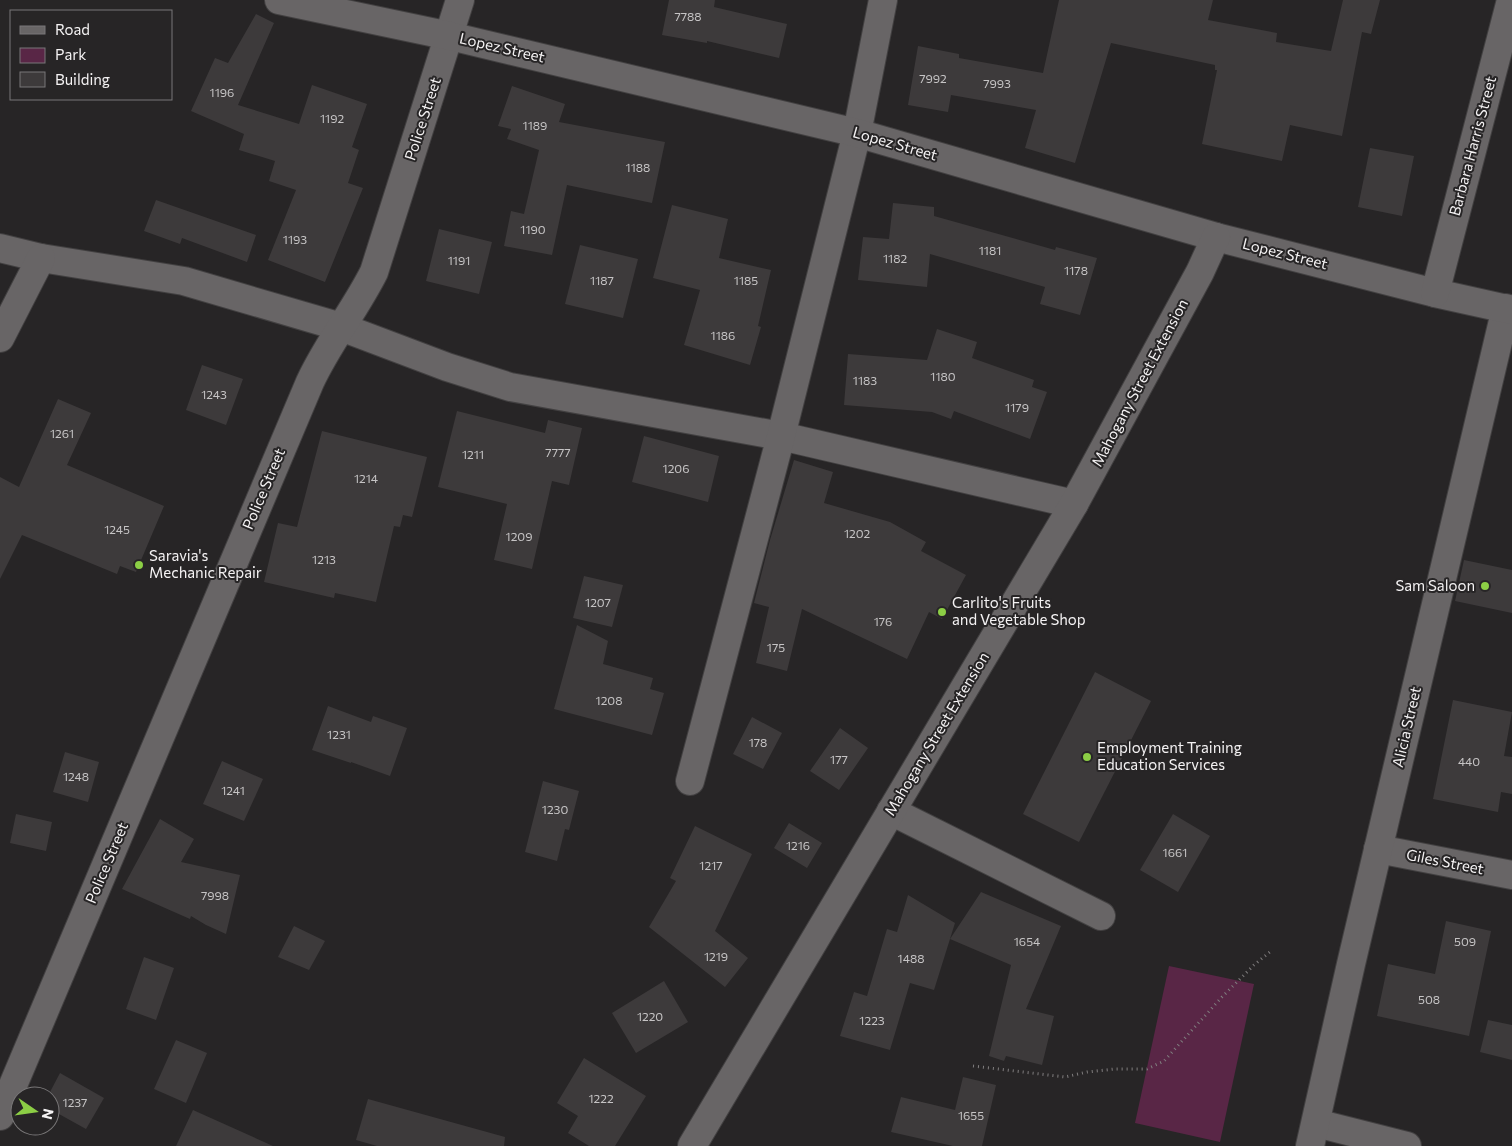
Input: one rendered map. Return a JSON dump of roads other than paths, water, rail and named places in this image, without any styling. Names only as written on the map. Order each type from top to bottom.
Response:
[{"type":"street","name":"Lopez Street","points":[[279,0],[450,36],[858,133],[1216,237],[1435,293],[1509,309]]},
{"type":"street","name":"Police Street","points":[[0,1116],[310,382],[322,356],[362,296],[374,272],[460,0]]},
{"type":"street","points":[[690,782],[858,133],[883,0]]},
{"type":"street","name":"Barbara Harris Street","points":[[1435,293],[1511,0]]},
{"type":"street","name":"Mahogany Street Extension","points":[[692,1146],[1074,504],[1200,272],[1216,237]]},
{"type":"street","points":[[0,248],[41,258],[184,282],[341,327],[447,367],[510,386],[780,436],[1074,504]]},
{"type":"street","points":[[0,338],[41,258]]},
{"type":"street","name":"Alicia Street","points":[[1313,1134],[1378,849],[1509,309]]},
{"type":"street","points":[[891,811],[1101,916]]},
{"type":"street","name":"Giles Street","points":[[1378,849],[1512,875]]},
{"type":"street","points":[[1313,1134],[1407,1146]]},
{"type":"place","name":"Saravia's Mechanic Repair","points":[[139,565]]},
{"type":"place","name":"Sam Saloon","points":[[1485,586]]},
{"type":"place","name":"Carlito's Fruits and Vegetable Shop","points":[[942,612]]},
{"type":"place","name":"Employment Training Education Services","points":[[1087,757]]}]
